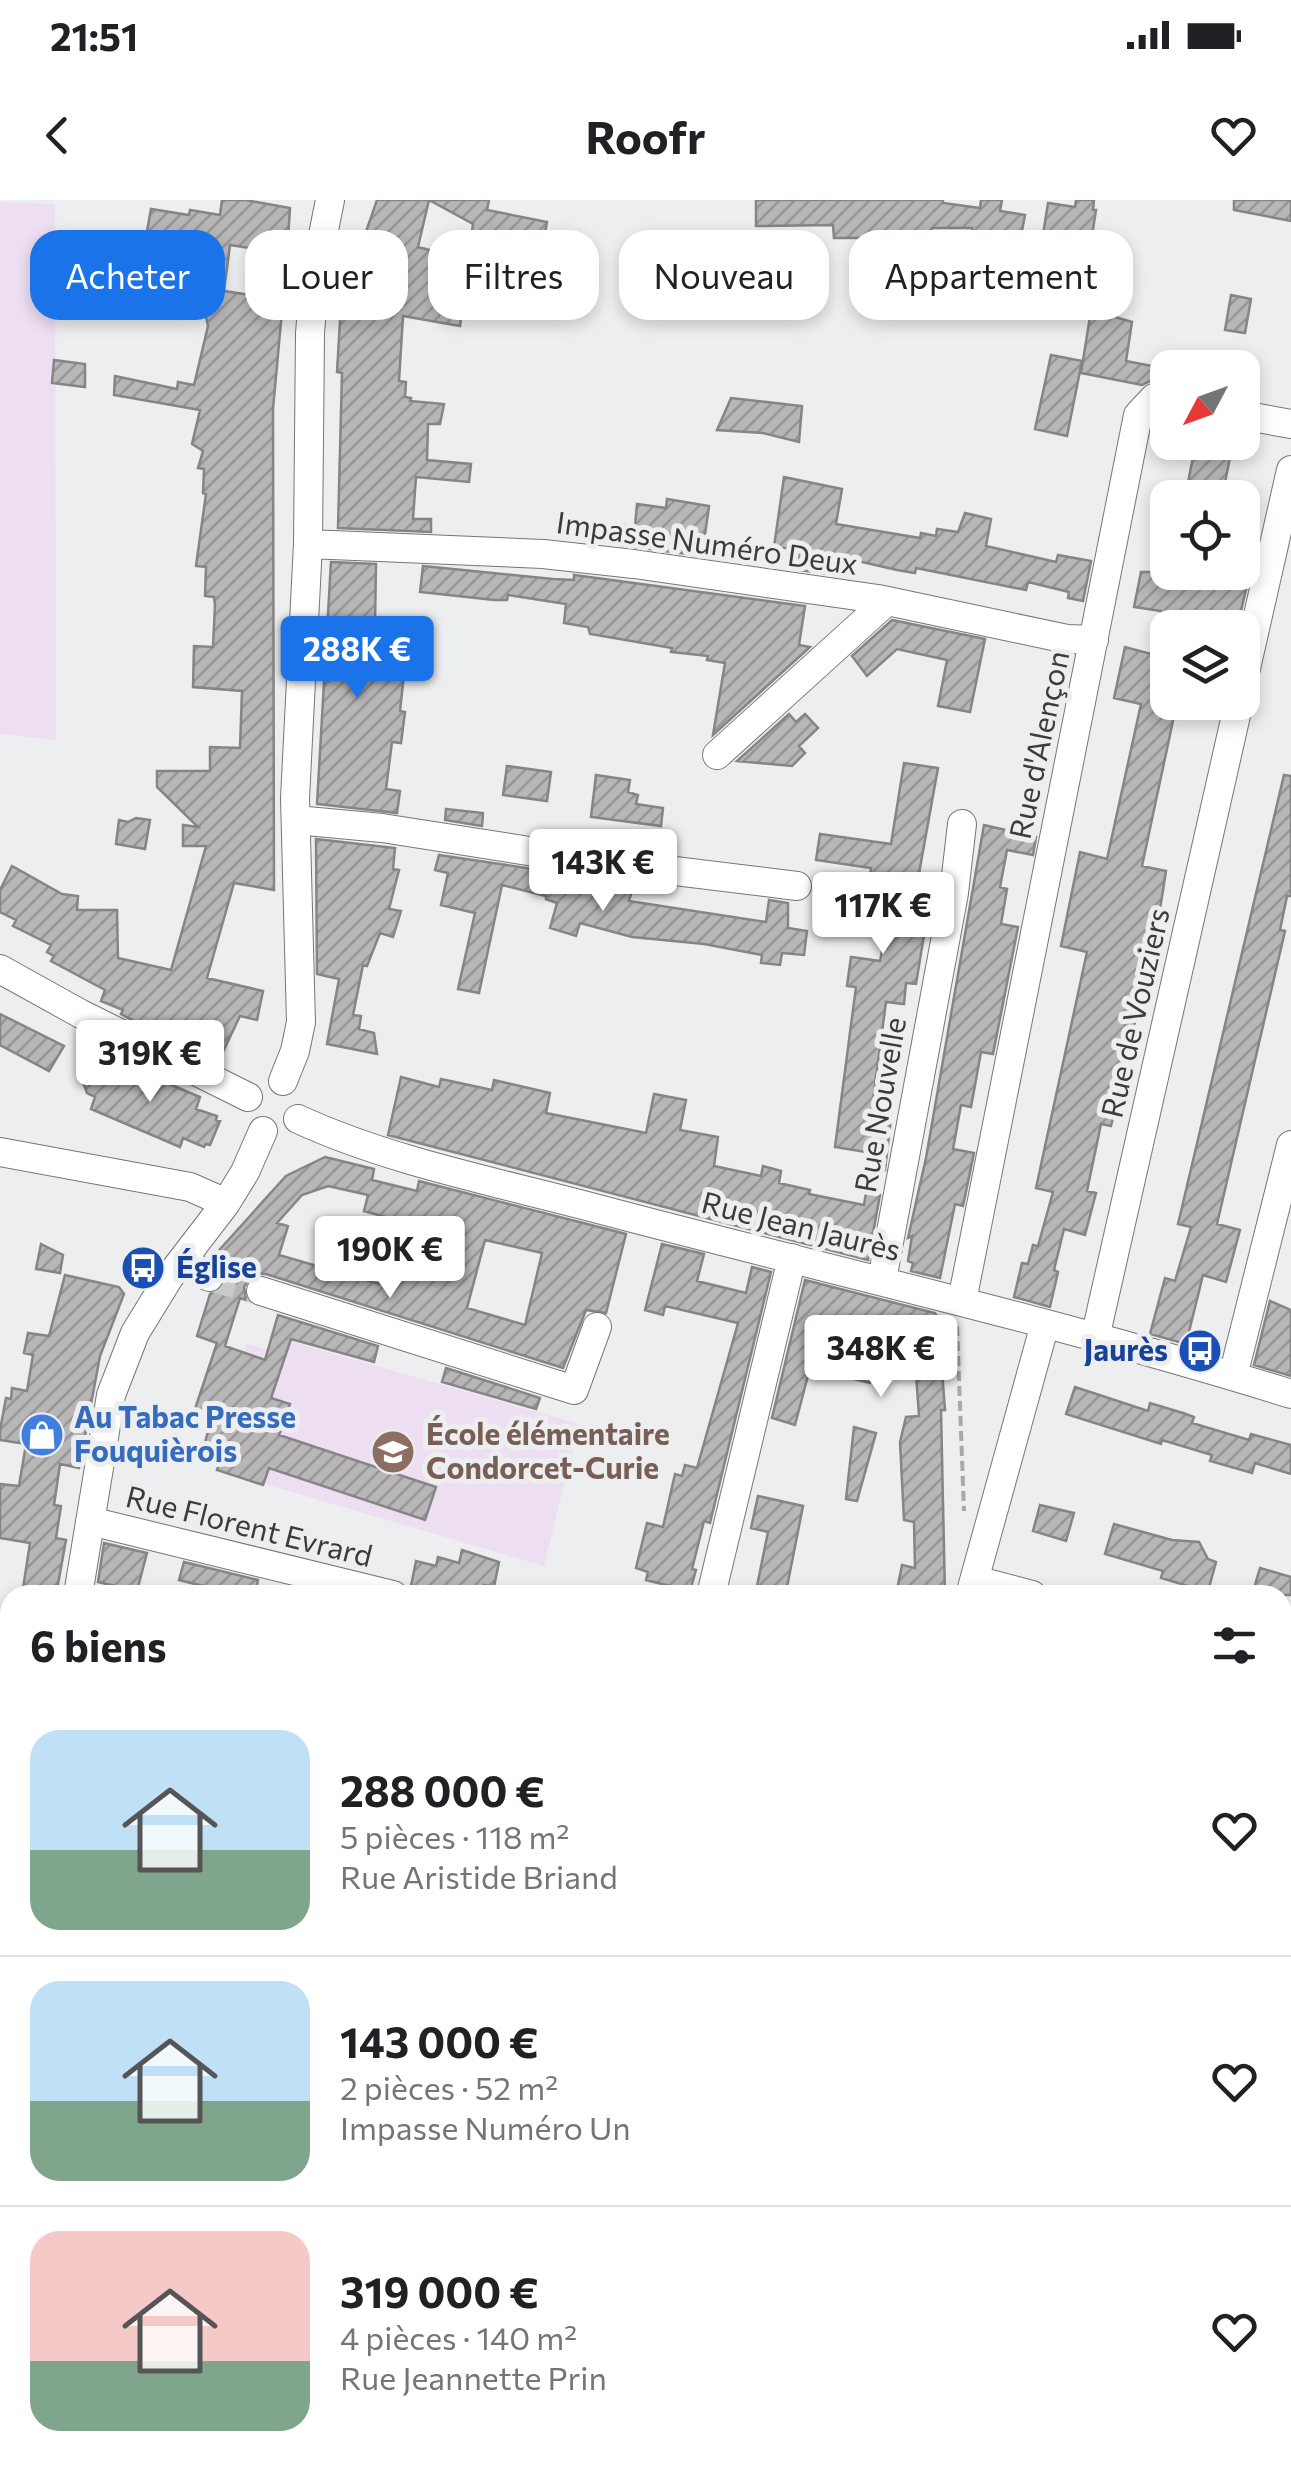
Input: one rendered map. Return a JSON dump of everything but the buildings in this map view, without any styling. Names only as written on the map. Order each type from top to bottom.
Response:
[{"type":"street","points":[[283,1081],[301,1022],[296,820],[308,544],[310,333],[315,276],[330,200]]},
{"type":"street","name":"Rue d'Alençon","points":[[962,1301],[1138,415],[1150,402]]},
{"type":"street","points":[[1260,418],[1291,424]]},
{"type":"street","points":[[1259,610],[1291,470]]},
{"type":"street","name":"Impasse Numéro Deux","points":[[308,544],[543,554],[634,564],[886,601],[1068,639],[1094,640]]},
{"type":"street","points":[[717,755],[886,601]]},
{"type":"street","name":"Rue de Vouziers","points":[[1094,1338],[1235,720]]},
{"type":"street","points":[[296,820],[382,828],[797,886]]},
{"type":"street","name":"Rue Nouvelle","points":[[882,1280],[954,892],[962,824]]},
{"type":"street","points":[[0,969],[248,1097]]},
{"type":"street","points":[[283,1081],[300,1101],[298,1119],[278,1134],[263,1132],[250,1121],[248,1097],[262,1082],[283,1081]]},
{"type":"street","name":"Rue Jean Jaurès","points":[[298,1119],[336,1137],[458,1172],[962,1301],[1291,1394]]},
{"type":"street","points":[[80,1585],[110,1396],[121,1364],[149,1308],[245,1172],[263,1132]]},
{"type":"street","points":[[1234,1376],[1291,1145]]},
{"type":"street","points":[[0,1152],[190,1187],[226,1203]]},
{"type":"street","points":[[713,1585],[792,1258]]},
{"type":"street","points":[[183,1260],[209,1277]]},
{"type":"street","points":[[261,1291],[574,1390],[597,1327]]},
{"type":"street","points":[[973,1585],[1045,1324]]},
{"type":"street","name":"Rue Florent Evrard","points":[[90,1521],[352,1585]]},
{"type":"path","points":[[962,1301],[956,1330],[966,1542],[983,1548]]},
{"type":"shaded area","points":[[0,202],[55,204],[55,230],[30,230],[30,320],[55,320],[56,740],[0,734]]},
{"type":"shaded area","name":"École élémentaire Condorcet-Curie","points":[[272,1336],[579,1424],[544,1566],[217,1470],[222,1455],[203,1449],[213,1416],[195,1409],[217,1343],[243,1352],[247,1344],[268,1350]]},
{"type":"tunnel","points":[[209,1277],[261,1291]]},
{"type":"place","name":"Église","points":[[143,1268]]},
{"type":"place","name":"Jaurès","points":[[1200,1351]]},
{"type":"place","name":"Au Tabac Presse Fouquièrois","points":[[42,1435]]},
{"type":"place","name":"École élémentaire Condorcet-Curie","points":[[393,1452]]}]
